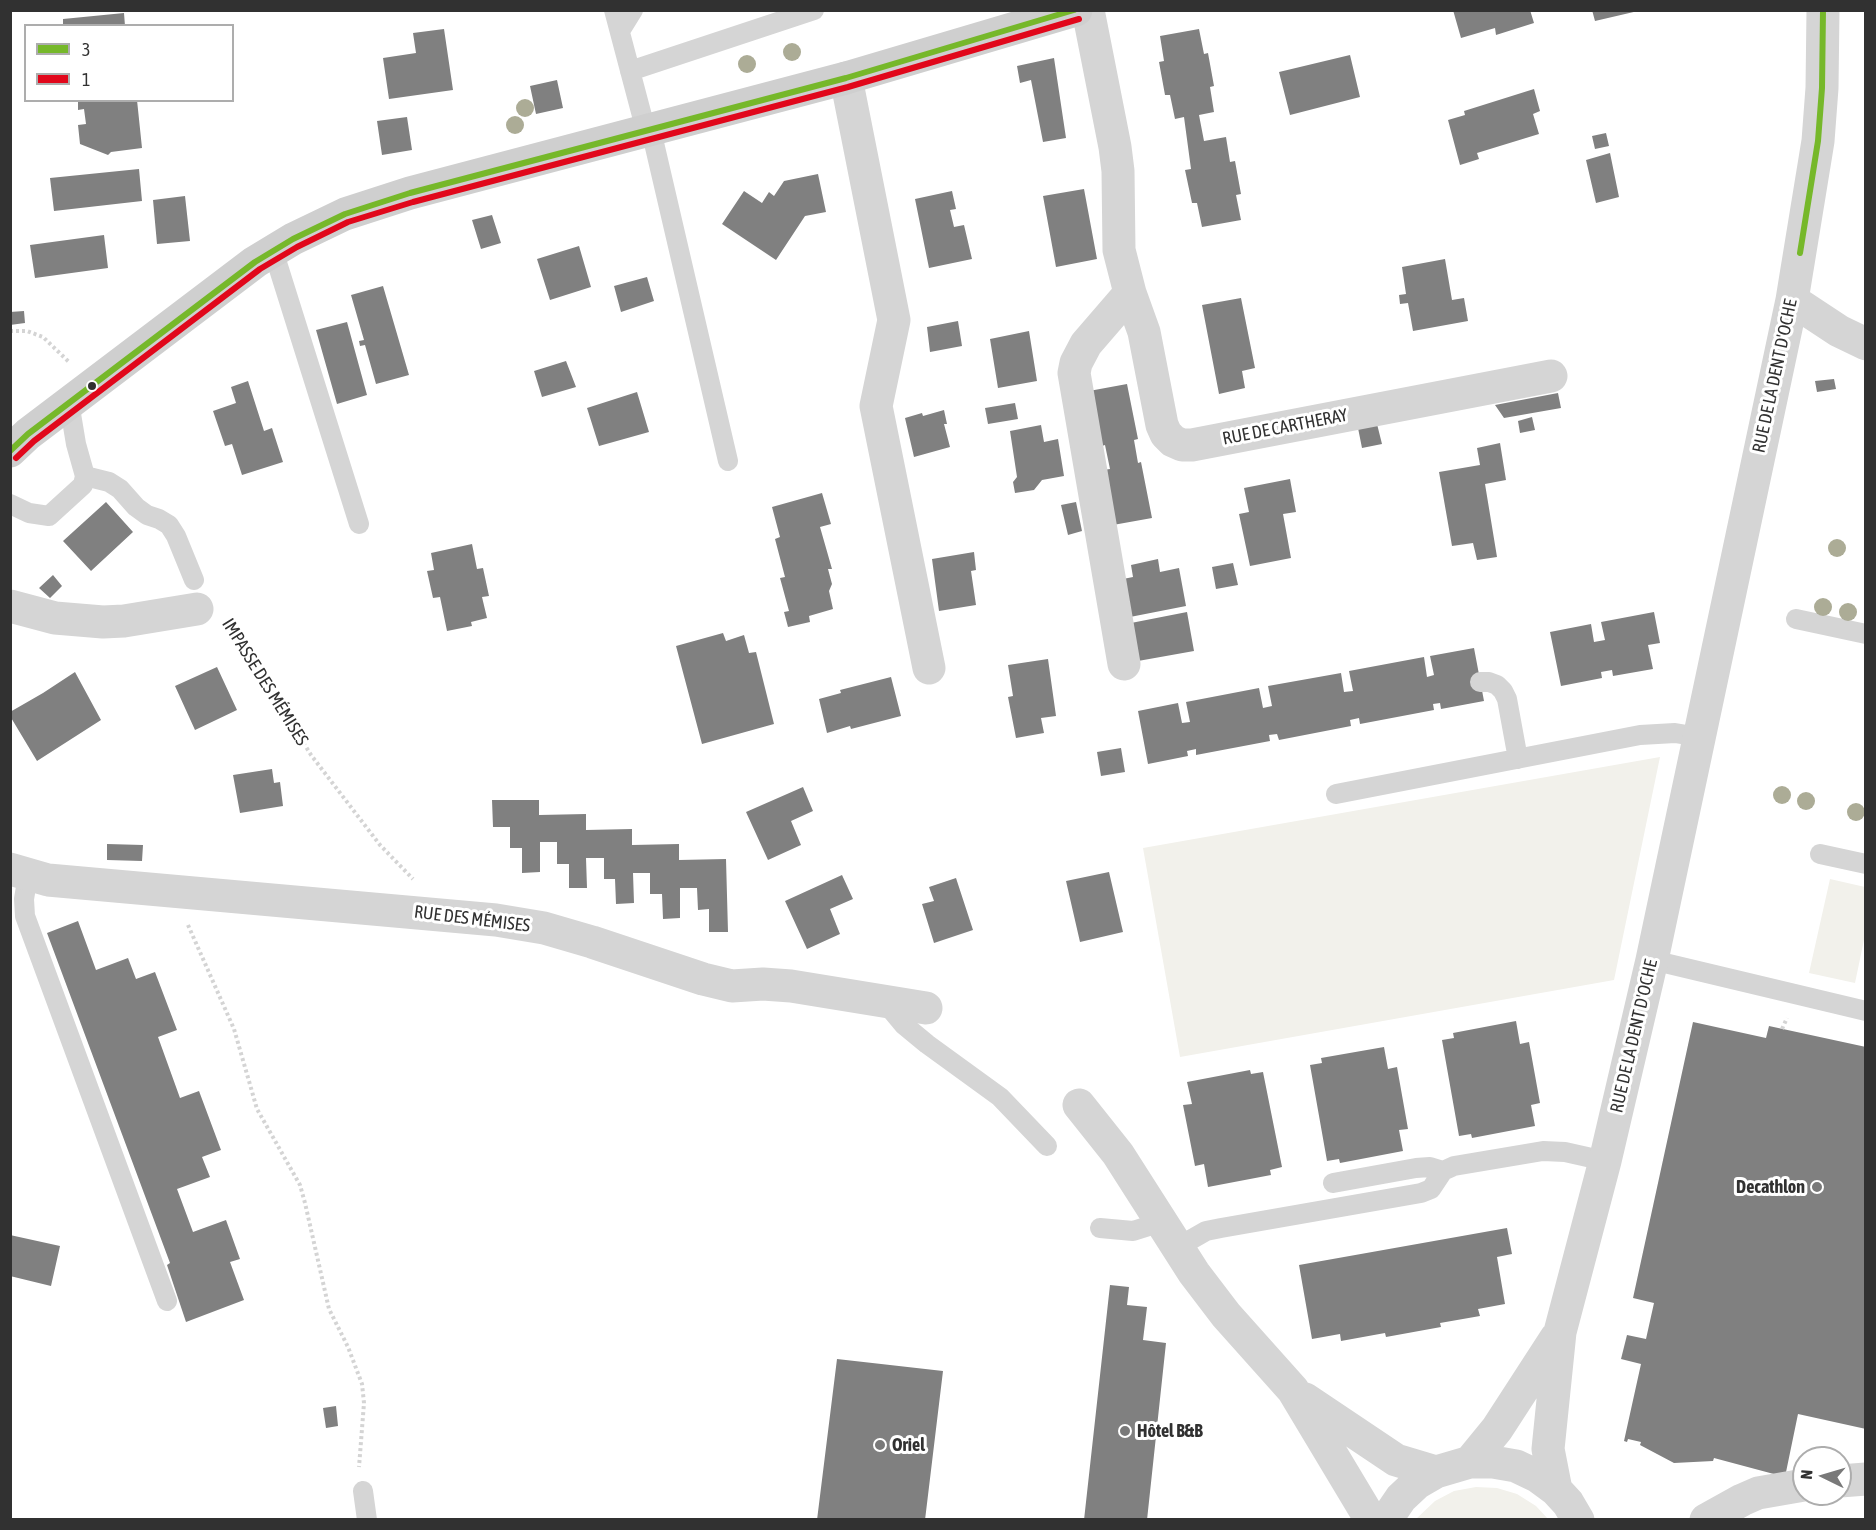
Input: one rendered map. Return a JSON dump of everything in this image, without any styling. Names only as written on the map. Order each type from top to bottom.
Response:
[{"type":"street","points":[[16,441],[226,282],[273,250],[314,228],[377,203],[846,78],[1077,10]]},
{"type":"street","name":"RUE DE CARTHERAY","points":[[1088,10],[1115,147],[1118,171],[1119,250],[1130,293],[1144,332],[1162,425],[1166,434],[1173,441],[1182,445],[1192,445],[1551,376]]},
{"type":"street","name":"RUE DE LA DENT D'OCHE","points":[[1556,1490],[1548,1449],[1560,1332],[1605,1161],[1652,960],[1792,300],[1818,141],[1822,88],[1823,10]]},
{"type":"street","points":[[846,78],[894,320],[876,406],[929,668]]},
{"type":"street","points":[[1124,664],[1074,374],[1076,363],[1086,344],[1130,293]]},
{"type":"street","points":[[1792,300],[1839,331],[1866,344]]},
{"type":"street","name":"IMPASSE DES MÉMISES","points":[[10,606],[55,618],[103,622],[124,621],[196,594]]},
{"type":"street","name":"RUE DES MÉMISES","points":[[19,872],[48,880],[71,883],[446,915],[544,928],[703,979],[732,986],[763,984],[791,986],[926,1008]]},
{"type":"street","points":[[1079,1105],[1118,1154],[1178,1247],[1226,1315],[1293,1390],[1371,1520]]},
{"type":"street","name":"RUE DE LA DENT D'OCHE","points":[[1470,1462],[1497,1429],[1560,1332]]},
{"type":"street","points":[[1293,1390],[1396,1461],[1436,1472]]},
{"type":"street","points":[[1386,1520],[1401,1498],[1417,1483],[1436,1472],[1470,1462],[1493,1462],[1516,1466],[1537,1476],[1556,1490],[1579,1519]]},
{"type":"street","points":[[1706,1520],[1758,1493],[1792,1487]]},
{"type":"lane","points":[[614,10],[648,130],[728,461]]},
{"type":"lane","points":[[620,31],[633,10]]},
{"type":"lane","points":[[630,71],[814,10]]},
{"type":"lane","points":[[273,250],[359,524]]},
{"type":"lane","points":[[10,504],[29,513],[49,516],[83,485],[85,476],[76,444],[80,394]]},
{"type":"lane","points":[[85,476],[109,482],[120,489],[136,507],[147,515],[170,525],[196,594]]},
{"type":"lane","points":[[1796,619],[1866,634]]},
{"type":"lane","points":[[1480,682],[1497,685],[1507,699],[1518,759]]},
{"type":"lane","points":[[1336,794],[1657,733],[1699,737]]},
{"type":"lane","points":[[1820,854],[1866,864]]},
{"type":"lane","points":[[19,872],[25,916],[167,1301]]},
{"type":"lane","points":[[1652,960],[1866,1011]]},
{"type":"lane","points":[[884,1001],[904,1024],[927,1044],[1000,1097],[1047,1146]]},
{"type":"lane","points":[[1178,1247],[1206,1232],[1221,1228],[1421,1193],[1431,1189],[1443,1171],[1454,1166],[1542,1151],[1565,1152],[1605,1161]]},
{"type":"lane","points":[[1333,1183],[1416,1168],[1430,1167],[1443,1171]]},
{"type":"lane","points":[[1100,1228],[1133,1231],[1152,1225],[1160,1219]]},
{"type":"lane","points":[[363,1491],[367,1520]]},
{"type":"path","points":[[10,331],[27,331],[43,337],[80,394]]},
{"type":"path","name":"IMPASSE DES MÉMISES","points":[[196,594],[211,609],[223,614],[232,624],[311,755],[380,845],[446,915]]},
{"type":"path","points":[[172,890],[234,1029],[257,1109],[291,1168],[305,1203],[329,1309],[356,1365],[362,1384],[364,1403],[358,1462],[363,1491]]},
{"type":"shaded area","points":[[1660,757],[1614,980],[1180,1057],[1143,848]]},
{"type":"shaded area","points":[[1830,879],[1865,887],[1865,935],[1855,983],[1809,973]]},
{"type":"shaded area","points":[[1476,1487],[1497,1488],[1517,1494],[1536,1506],[1548,1519],[1416,1519],[1435,1501],[1454,1491]]},
{"type":"building","points":[[1453,10],[1530,10],[1534,23],[1496,35],[1495,28],[1461,38]]},
{"type":"building","points":[[1592,10],[1638,10],[1638,11],[1595,21]]},
{"type":"building","points":[[124,13],[125,24],[63,24],[63,19]]},
{"type":"building","points":[[444,29],[453,90],[389,99],[383,58],[416,53],[413,33]]},
{"type":"building","points":[[1199,29],[1204,54],[1208,53],[1214,86],[1210,87],[1214,112],[1199,115],[1204,141],[1226,137],[1230,162],[1235,161],[1241,194],[1236,195],[1241,220],[1202,227],[1197,203],[1192,203],[1185,170],[1191,169],[1184,117],[1175,119],[1170,95],[1165,95],[1159,62],[1164,61],[1160,36]]},
{"type":"building","points":[[1350,55],[1360,97],[1290,115],[1279,72]]},
{"type":"building","points":[[1054,58],[1066,138],[1043,142],[1031,80],[1020,83],[1017,66]]},
{"type":"building","points":[[557,80],[563,108],[536,114],[530,86]]},
{"type":"building","points":[[1534,89],[1540,111],[1533,114],[1539,134],[1477,153],[1479,159],[1460,165],[1448,120],[1465,115],[1464,111]]},
{"type":"building","points":[[78,102],[137,102],[142,148],[111,152],[108,155],[80,144],[78,125],[86,124],[84,109],[78,110]]},
{"type":"building","points":[[407,117],[412,150],[382,155],[377,121]]},
{"type":"building","points":[[1606,133],[1609,146],[1595,149],[1592,136]]},
{"type":"building","points":[[1610,153],[1619,197],[1596,203],[1586,160]]},
{"type":"building","points":[[139,169],[142,201],[54,211],[50,178]]},
{"type":"building","points":[[818,174],[826,212],[805,216],[776,260],[722,224],[744,191],[762,203],[769,192],[774,196],[784,181]]},
{"type":"building","points":[[1084,189],[1097,259],[1056,267],[1043,196]]},
{"type":"building","points":[[952,191],[956,209],[950,210],[954,227],[964,225],[972,259],[929,268],[915,199]]},
{"type":"building","points":[[185,196],[190,241],[157,244],[153,200]]},
{"type":"building","points":[[492,215],[501,243],[481,249],[472,220]]},
{"type":"building","points":[[104,235],[108,268],[35,278],[30,245]]},
{"type":"building","points":[[579,246],[591,287],[550,300],[537,259]]},
{"type":"building","points":[[1445,259],[1452,300],[1464,298],[1468,321],[1413,331],[1408,303],[1400,304],[1399,295],[1406,294],[1402,267]]},
{"type":"building","points":[[647,277],[654,301],[621,312],[614,286]]},
{"type":"building","points":[[383,286],[409,375],[376,384],[365,345],[360,346],[359,341],[364,340],[351,295]]},
{"type":"building","points":[[1241,298],[1255,368],[1242,371],[1245,388],[1219,394],[1202,305]]},
{"type":"building","points":[[24,311],[25,323],[10,325],[10,312]]},
{"type":"building","points":[[958,321],[962,346],[930,352],[927,327]]},
{"type":"building","points":[[347,322],[367,395],[337,404],[316,330]]},
{"type":"building","points":[[1029,331],[1037,381],[998,388],[990,339]]},
{"type":"building","points":[[566,361],[576,387],[542,397],[534,371]]},
{"type":"building","points":[[1834,379],[1836,389],[1817,392],[1815,381]]},
{"type":"building","points":[[248,381],[264,431],[272,428],[283,462],[242,475],[232,444],[225,446],[213,411],[236,403],[231,387]]},
{"type":"building","points":[[1127,384],[1138,439],[1134,440],[1138,463],[1141,462],[1152,518],[1113,525],[1103,470],[1110,469],[1105,445],[1099,447],[1089,391]]},
{"type":"building","points":[[637,392],[649,432],[599,446],[587,408]]},
{"type":"building","points":[[1558,393],[1561,408],[1504,418],[1495,405]]},
{"type":"building","points":[[1015,403],[1018,419],[988,424],[985,408]]},
{"type":"building","points":[[944,410],[947,424],[944,424],[950,447],[914,457],[905,418]]},
{"type":"building","points":[[1532,417],[1535,430],[1520,433],[1518,421]]},
{"type":"building","points":[[1377,424],[1382,444],[1362,448],[1358,428]]},
{"type":"building","points":[[1041,425],[1044,442],[1058,439],[1064,476],[1042,480],[1034,490],[1015,493],[1013,482],[1017,477],[1010,431]]},
{"type":"building","points":[[1500,443],[1506,480],[1485,484],[1497,557],[1477,560],[1473,543],[1452,546],[1439,472],[1480,465],[1477,448]]},
{"type":"building","points":[[1290,479],[1296,512],[1283,514],[1291,558],[1250,566],[1239,514],[1249,512],[1244,488]]},
{"type":"building","points":[[822,493],[831,524],[820,527],[832,569],[828,569],[832,584],[829,591],[833,609],[809,616],[810,622],[788,627],[784,612],[789,611],[780,578],[785,577],[775,539],[780,537],[772,507]]},
{"type":"building","points":[[106,502],[133,532],[91,571],[63,541]]},
{"type":"building","points":[[1076,502],[1082,531],[1068,535],[1061,505]]},
{"type":"building","points":[[472,544],[477,569],[483,568],[489,596],[482,597],[487,618],[471,622],[472,626],[447,631],[440,597],[433,598],[427,571],[434,570],[431,553]]},
{"type":"building","points":[[974,552],[976,570],[971,571],[976,605],[939,611],[932,559]]},
{"type":"building","points":[[1158,559],[1160,572],[1179,568],[1186,606],[1130,617],[1123,579],[1133,577],[1131,565]]},
{"type":"building","points":[[1233,563],[1238,585],[1216,589],[1212,567]]},
{"type":"building","points":[[53,575],[62,586],[50,598],[39,588]]},
{"type":"building","points":[[1187,612],[1194,651],[1138,661],[1131,623]]},
{"type":"building","points":[[1654,612],[1660,643],[1648,645],[1653,669],[1613,676],[1612,670],[1601,672],[1602,678],[1561,686],[1550,632],[1591,624],[1594,642],[1605,640],[1601,622]]},
{"type":"building","points":[[723,633],[726,641],[744,635],[749,653],[756,652],[774,724],[702,744],[676,646]]},
{"type":"building","points":[[1474,648],[1484,701],[1441,709],[1440,703],[1433,704],[1434,710],[1360,724],[1359,718],[1350,720],[1351,726],[1279,740],[1277,734],[1269,735],[1270,741],[1196,755],[1196,749],[1187,751],[1188,756],[1148,764],[1138,711],[1178,703],[1182,723],[1190,722],[1186,702],[1259,688],[1263,708],[1272,706],[1268,686],[1341,673],[1344,692],[1353,691],[1349,671],[1424,657],[1427,677],[1434,675],[1430,656]]},
{"type":"building","points":[[1048,659],[1056,716],[1041,718],[1044,733],[1016,738],[1008,697],[1013,696],[1008,665]]},
{"type":"building","points":[[217,667],[237,710],[195,730],[175,686]]},
{"type":"building","points":[[75,672],[101,720],[37,761],[10,716],[10,712]]},
{"type":"building","points":[[891,677],[901,716],[827,733],[819,699],[841,693],[840,690]]},
{"type":"building","points":[[1121,748],[1125,772],[1101,776],[1097,752]]},
{"type":"building","points":[[272,769],[274,783],[280,782],[283,806],[240,813],[233,775]]},
{"type":"building","points":[[803,787],[813,811],[791,821],[801,845],[768,860],[746,812]]},
{"type":"building","points":[[492,800],[539,800],[539,815],[586,814],[586,830],[632,829],[632,845],[679,844],[679,860],[726,859],[728,932],[709,932],[709,909],[698,910],[697,888],[680,888],[680,918],[663,919],[662,894],[650,894],[650,873],[633,873],[634,903],[616,904],[615,879],[604,879],[604,858],[586,858],[587,888],[569,888],[569,864],[557,864],[557,842],[540,842],[540,872],[522,873],[522,848],[510,848],[510,827],[493,827]]},
{"type":"building","points":[[107,844],[143,845],[142,861],[107,860]]},
{"type":"building","points":[[1109,872],[1123,932],[1080,942],[1066,881]]},
{"type":"building","points":[[842,875],[853,899],[830,909],[840,934],[807,949],[785,901]]},
{"type":"building","points":[[956,878],[973,930],[934,943],[922,904],[934,901],[929,887]]},
{"type":"building","points":[[78,921],[96,970],[128,958],[136,979],[155,972],[177,1030],[158,1037],[180,1098],[199,1091],[221,1150],[202,1157],[210,1177],[177,1189],[193,1232],[226,1220],[240,1259],[230,1262],[244,1300],[186,1322],[167,1265],[170,1263],[47,933]]},
{"type":"building","points":[[1516,1021],[1520,1044],[1529,1042],[1540,1103],[1531,1105],[1535,1126],[1472,1138],[1471,1134],[1459,1136],[1442,1040],[1454,1038],[1453,1033]]},
{"type":"building","points":[[1693,1022],[1766,1038],[1769,1026],[1866,1047],[1866,1429],[1798,1414],[1785,1477],[1714,1458],[1713,1461],[1674,1463],[1640,1445],[1641,1442],[1628,1439],[1627,1442],[1624,1441],[1641,1364],[1621,1359],[1627,1335],[1646,1339],[1654,1303],[1633,1298]]},
{"type":"building","points":[[1384,1047],[1388,1069],[1397,1067],[1408,1129],[1399,1130],[1403,1151],[1340,1163],[1339,1159],[1327,1161],[1310,1065],[1322,1063],[1321,1058]]},
{"type":"building","points":[[1250,1070],[1251,1074],[1263,1072],[1282,1167],[1270,1170],[1271,1175],[1208,1187],[1204,1164],[1195,1166],[1183,1105],[1192,1104],[1187,1082]]},
{"type":"building","points":[[1507,1228],[1512,1254],[1497,1257],[1505,1304],[1478,1309],[1480,1316],[1440,1323],[1441,1327],[1386,1337],[1385,1333],[1341,1341],[1340,1334],[1312,1339],[1299,1265]]},
{"type":"building","points":[[10,1235],[60,1246],[51,1286],[10,1276]]},
{"type":"building","name":"Hôtel B&B","points":[[1110,1285],[1129,1287],[1127,1305],[1147,1307],[1143,1340],[1166,1343],[1147,1520],[1084,1520]]},
{"type":"building","name":"Oriel","points":[[837,1359],[943,1371],[925,1520],[817,1520]]},
{"type":"building","points":[[336,1406],[338,1426],[326,1428],[323,1408]]},
{"type":"transit line","name":"3","points":[[10,451],[28,434],[255,262],[293,239],[345,214],[410,193],[846,78],[1074,10]]},
{"type":"transit line","name":"3","points":[[1800,253],[1818,141],[1822,88],[1823,10]]},
{"type":"transit line","name":"1","points":[[16,458],[34,441],[260,269],[297,247],[348,222],[413,202],[848,87],[1079,19]]},
{"type":"place","name":"Decathlon","points":[[1817,1187]]},
{"type":"place","name":"Hôtel B&B","points":[[1125,1431]]},
{"type":"place","name":"Oriel","points":[[880,1445]]}]
